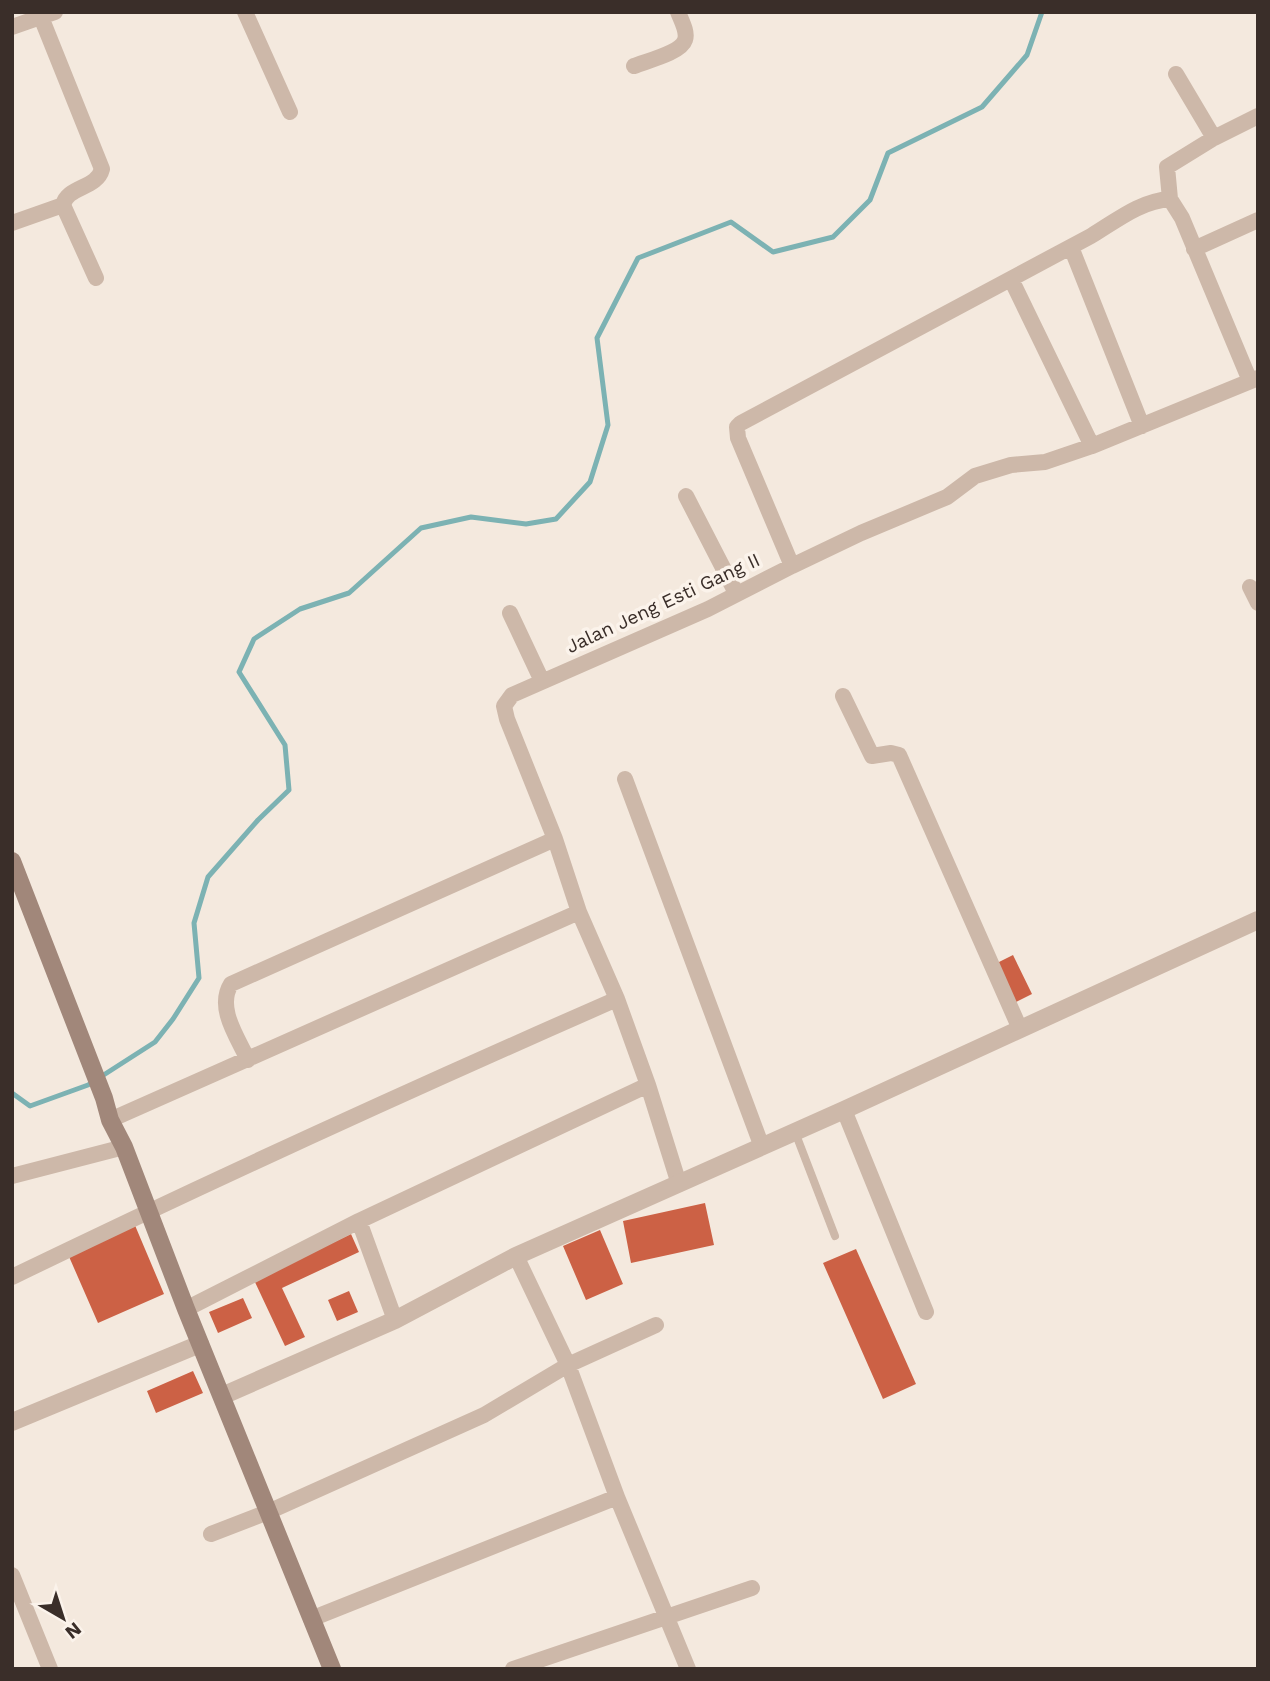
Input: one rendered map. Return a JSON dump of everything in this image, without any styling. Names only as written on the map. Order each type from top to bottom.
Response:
[{"type":"main road","points":[[12,861],[104,1098],[110,1120],[124,1147],[186,1309],[332,1669]]},
{"type":"street","points":[[245,12],[290,112]]},
{"type":"street","points":[[634,66],[682,45],[686,34],[678,12]]},
{"type":"street","points":[[12,27],[48,15],[102,169],[96,180],[66,197],[63,205],[96,278]]},
{"type":"street","points":[[1176,74],[1214,138]]},
{"type":"street","points":[[792,566],[861,533],[947,498],[975,476],[1011,465],[1045,462],[1092,446],[1254,379],[1182,218],[1170,199],[1167,167],[1214,138],[1258,116]]},
{"type":"street","name":"Jalan Jeng Esti Gang II","points":[[679,1184],[617,999],[579,912],[555,839],[504,706],[512,695],[708,609],[792,566],[736,432],[737,427],[746,420],[1071,247],[1132,210],[1155,200],[1170,199]]},
{"type":"street","points":[[12,223],[63,205]]},
{"type":"street","points":[[1194,249],[1258,220]]},
{"type":"street","points":[[1071,247],[1142,426]]},
{"type":"street","points":[[1011,279],[1092,446]]},
{"type":"street","points":[[686,496],[736,593]]},
{"type":"street","points":[[1250,587],[1258,603]]},
{"type":"street","points":[[510,613],[542,681]]},
{"type":"street","points":[[843,696],[872,756],[891,753],[899,755],[1020,1028]]},
{"type":"street","points":[[625,779],[762,1147]]},
{"type":"street","points":[[248,1060],[227,1013],[226,991],[231,984],[555,839]]},
{"type":"street","points":[[110,1120],[579,912]]},
{"type":"street","points":[[222,1395],[395,1320],[516,1256],[844,1110],[1258,920]]},
{"type":"street","points":[[12,1276],[433,1080],[617,999]]},
{"type":"street","points":[[186,1309],[359,1221],[648,1085]]},
{"type":"street","points":[[844,1110],[926,1312]]},
{"type":"street","points":[[12,1176],[124,1147]]},
{"type":"street","points":[[359,1221],[395,1320]]},
{"type":"street","points":[[516,1256],[568,1365],[617,1497],[688,1669]]},
{"type":"street","points":[[211,1534],[484,1415],[568,1365],[656,1325]]},
{"type":"street","points":[[12,1422],[200,1344]]},
{"type":"street","points":[[311,1619],[617,1497]]},
{"type":"street","points":[[12,1575],[50,1669]]},
{"type":"street","points":[[513,1669],[752,1588]]},
{"type":"lane","points":[[795,1132],[835,1236]]},
{"type":"building","points":[[1013,955],[1032,994],[1014,1003],[995,964]]},
{"type":"building","points":[[705,1203],[714,1245],[631,1263],[623,1221]]},
{"type":"building","points":[[134,1223],[164,1294],[98,1323],[67,1252]]},
{"type":"building","points":[[600,1230],[623,1284],[586,1300],[563,1246]]},
{"type":"building","points":[[351,1234],[359,1252],[282,1288],[305,1337],[285,1346],[254,1280]]},
{"type":"building","points":[[856,1249],[916,1384],[883,1399],[823,1263]]},
{"type":"building","points":[[349,1291],[358,1312],[337,1321],[328,1300]]},
{"type":"building","points":[[243,1298],[252,1318],[218,1333],[209,1312]]},
{"type":"building","points":[[193,1371],[203,1393],[156,1413],[147,1391]]},
{"type":"waterway","points":[[12,1093],[30,1106],[88,1085],[155,1042],[199,978],[194,923],[208,877],[258,820],[289,790],[285,745],[239,672],[254,639],[300,609],[349,593],[421,528],[471,517],[526,524],[556,519],[590,482],[608,425],[597,338],[638,258],[731,222],[773,252],[833,237],[870,200],[888,153],[982,107],[1027,55],[1042,12]]}]
